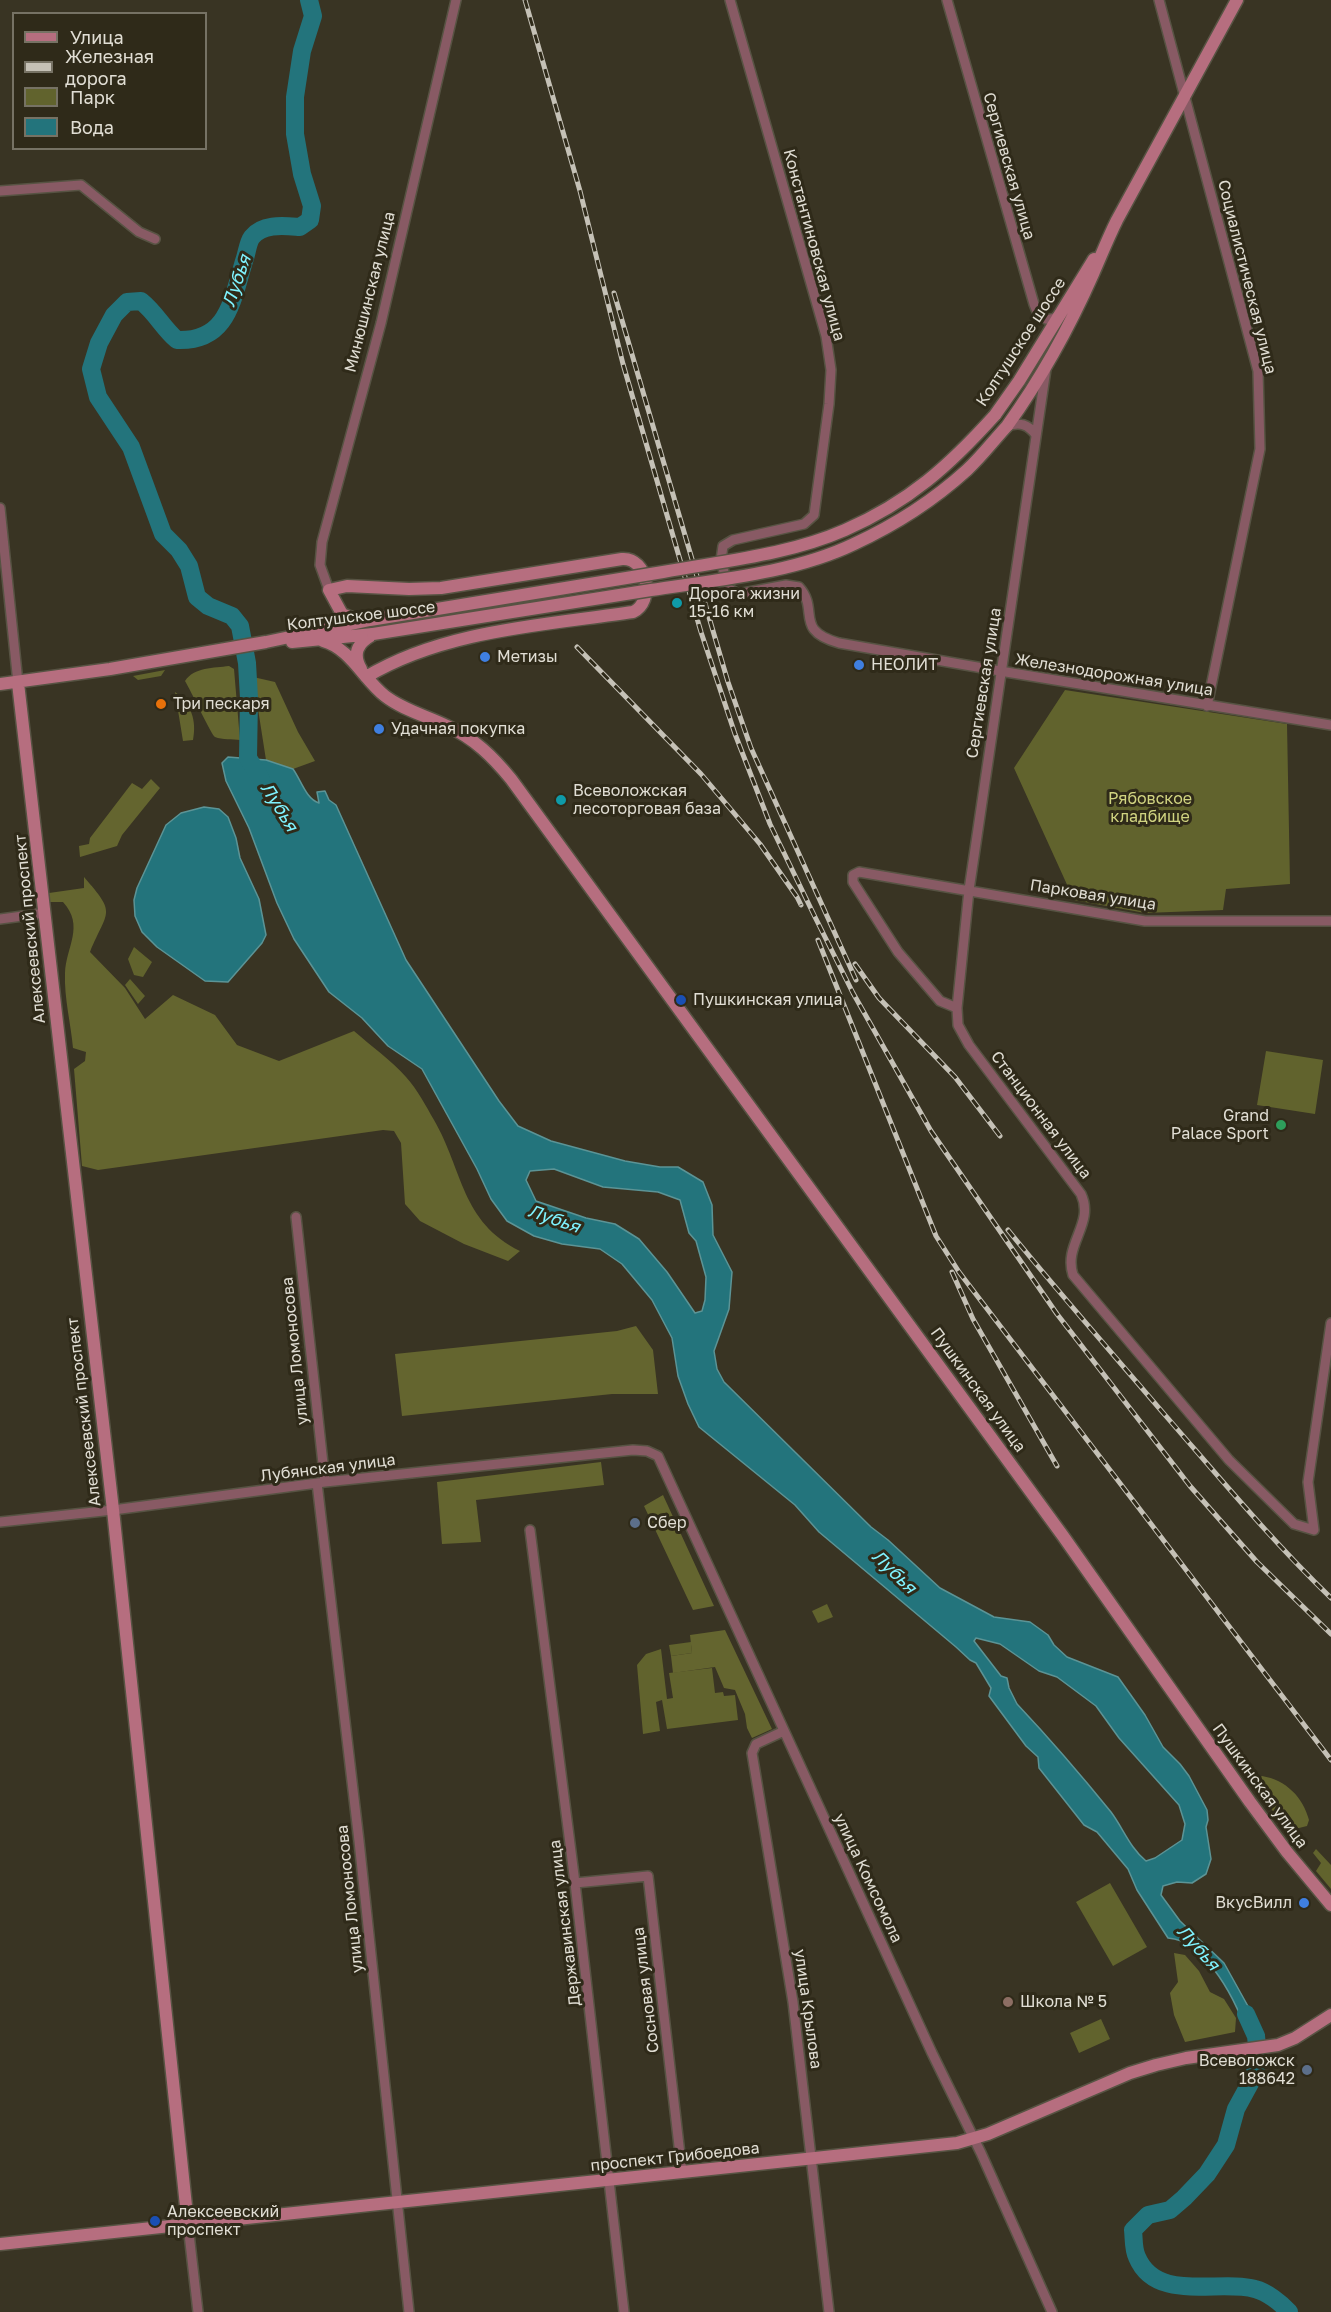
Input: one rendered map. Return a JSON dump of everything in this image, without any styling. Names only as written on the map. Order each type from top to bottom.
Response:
[{"type":"street","name":"Минюшинская улица","points":[[365,620],[342,614],[329,590],[320,565],[322,542],[381,323],[456,0]]},
{"type":"street","name":"Константиновская улица","points":[[730,0],[826,336],[831,370],[817,502]]},
{"type":"street","name":"Сергиевская улица","points":[[946,0],[1037,313],[1049,320],[1061,314]]},
{"type":"street","name":"Социалистическая улица","points":[[1159,0],[1258,371],[1260,448],[1208,706]]},
{"type":"street","name":"Колтушское шоссе","points":[[18,682],[266,642],[322,635],[373,634],[719,579],[787,566],[824,556],[853,545],[902,519],[936,496],[968,469],[1007,426],[1033,390],[1093,274],[1102,249],[1237,0]]},
{"type":"street","points":[[0,191],[86,184],[139,232],[155,238]]},
{"type":"street","name":"Колтушское шоссе","points":[[322,635],[365,620],[784,550],[845,530],[927,482],[957,457],[995,415],[1019,381],[1087,268],[1102,249]]},
{"type":"street","name":"Сергиевская улица","points":[[957,1008],[969,890],[1047,364]]},
{"type":"street","points":[[1007,426],[1015,423],[1024,424],[1036,435]]},
{"type":"street","name":"Железнодорожная улица","points":[[817,502],[814,515],[804,524],[728,542],[723,546],[721,552],[725,580],[732,592],[746,593],[793,585],[804,592],[808,618],[813,629],[825,639],[1000,671],[1331,725]]},
{"type":"street","name":"Алексеевский проспект","points":[[0,508],[95,1370],[113,1510],[198,2312]]},
{"type":"street","points":[[329,590],[347,586],[441,588],[622,559],[633,560],[642,569],[645,600],[639,609],[633,612],[459,640],[410,656],[366,677]]},
{"type":"street","name":"Минюшинская улица","points":[[322,635],[331,616],[329,590]]},
{"type":"street","name":"Пушкинская улица","points":[[366,677],[358,665],[357,647],[373,634]]},
{"type":"street","name":"Пушкинская улица","points":[[322,635],[392,700],[468,737],[495,759],[511,779],[1064,1536],[1250,1802],[1331,1905]]},
{"type":"street","points":[[0,684],[18,682]]},
{"type":"street","name":"Парковая улица","points":[[957,1008],[940,1001],[898,952],[853,882],[853,875],[859,872],[1145,921],[1331,921]]},
{"type":"street","points":[[0,919],[45,913]]},
{"type":"street","name":"Станционная улица","points":[[957,1008],[958,1025],[969,1045],[1082,1194],[1086,1203],[1086,1213],[1069,1264],[1073,1275],[1229,1460],[1294,1524],[1314,1530],[1308,1482],[1331,1323]]},
{"type":"street","name":"улица Ломоносова","points":[[296,1217],[321,1483],[409,2312]]},
{"type":"street","name":"Лубянская улица","points":[[0,1522],[321,1483],[633,1450],[647,1451],[658,1456]]},
{"type":"street","name":"улица Комсомола","points":[[658,1456],[1052,2312]]},
{"type":"street","name":"Державинская улица","points":[[530,1530],[575,1883],[624,2312]]},
{"type":"street","name":"улица Крылова","points":[[784,1731],[756,1744],[752,1753],[793,2002],[813,2158],[829,2312]]},
{"type":"street","name":"Сосновая улица","points":[[575,1883],[648,1875],[682,2172]]},
{"type":"street","name":"проспект Грибоедова","points":[[0,2244],[957,2143],[973,2139],[1130,2073],[1186,2058],[1269,2048],[1295,2038],[1331,2015]]},
{"type":"street","points":[[1044,2296],[1046,2312]]},
{"type":"green space","points":[[165,670],[161,676],[138,680],[133,676]]},
{"type":"green space","name":"Рябовское кладбище","points":[[1065,690],[1287,724],[1290,884],[1226,889],[1223,910],[1145,913],[1074,900],[1014,768]]},
{"type":"green space","points":[[134,947],[152,962],[143,977],[134,975],[128,959]]},
{"type":"green space","points":[[130,979],[145,996],[138,1004],[125,985]]},
{"type":"green space","points":[[1266,1051],[1323,1060],[1315,1114],[1257,1105]]},
{"type":"green space","points":[[827,1604],[833,1617],[818,1623],[812,1611]]},
{"type":"green space","points":[[691,1642],[692,1653],[671,1656],[669,1645]]},
{"type":"green space","points":[[661,1649],[667,1699],[673,1698],[669,1673],[712,1668],[715,1693],[723,1692],[724,1696],[735,1695],[738,1720],[667,1729],[662,1700],[656,1702],[660,1731],[643,1734],[637,1665],[646,1654]]},
{"type":"green space","points":[[1316,1849],[1331,1865],[1331,1889],[1316,1871],[1321,1863],[1313,1853]]},
{"type":"green space","points":[[1110,1883],[1147,1947],[1113,1966],[1076,1902]]},
{"type":"green space","points":[[1101,2019],[1110,2039],[1079,2053],[1070,2033]]},
{"type":"shaded area","points":[[229,666],[234,669],[240,740],[215,737],[185,681],[199,671]]},
{"type":"shaded area","points":[[253,677],[275,682],[298,732],[315,761],[293,769],[266,760]]},
{"type":"shaded area","points":[[175,692],[192,713],[193,740],[183,741]]},
{"type":"shaded area","points":[[151,779],[160,788],[122,835],[117,846],[80,857],[79,846],[89,844],[90,838],[132,783],[142,789]]},
{"type":"shaded area","points":[[84,877],[101,899],[106,913],[90,952],[125,988],[145,1019],[173,995],[215,1015],[237,1045],[279,1061],[354,1031],[394,1065],[414,1087],[444,1139],[475,1210],[486,1225],[501,1239],[520,1251],[508,1261],[464,1244],[420,1221],[405,1204],[401,1143],[394,1131],[383,1130],[98,1170],[82,1166],[74,1069],[85,1061],[86,1052],[73,1048],[65,982],[66,963],[74,928],[73,920],[63,902],[50,902],[49,893],[84,888]]},
{"type":"shaded area","points":[[636,1326],[653,1350],[658,1394],[612,1394],[402,1416],[395,1354],[617,1331]]},
{"type":"shaded area","points":[[601,1462],[604,1485],[476,1500],[481,1542],[442,1544],[437,1482]]},
{"type":"shaded area","points":[[663,1495],[714,1606],[693,1610],[644,1506]]},
{"type":"shaded area","points":[[725,1630],[772,1729],[752,1738],[735,1690],[724,1688],[715,1667],[673,1673],[671,1656],[692,1653],[690,1635]]},
{"type":"shaded area","points":[[1262,1776],[1279,1781],[1298,1797],[1309,1820],[1307,1826],[1291,1830],[1283,1826],[1256,1786],[1256,1780]]},
{"type":"shaded area","points":[[1174,1953],[1185,1955],[1199,1971],[1210,1992],[1224,1999],[1236,2018],[1235,2032],[1185,2042],[1174,2015],[1170,1993],[1178,1982]]},
{"type":"water","points":[[228,757],[266,760],[293,769],[314,801],[319,803],[317,792],[325,791],[329,800],[336,805],[406,960],[518,1126],[551,1141],[625,1161],[660,1167],[678,1167],[703,1182],[712,1205],[713,1235],[732,1272],[729,1309],[714,1351],[717,1369],[724,1382],[871,1527],[940,1588],[994,1617],[1030,1622],[1048,1635],[1054,1645],[1067,1657],[1118,1677],[1145,1715],[1163,1747],[1189,1776],[1207,1810],[1206,1827],[1211,1859],[1206,1874],[1192,1883],[1177,1882],[1163,1886],[1161,1895],[1180,1921],[1224,1963],[1264,2035],[1248,2037],[1229,1992],[1208,1962],[1182,1942],[1168,1938],[1137,1890],[1128,1869],[1097,1832],[1084,1825],[1039,1768],[1038,1757],[1026,1746],[989,1696],[991,1688],[976,1663],[819,1532],[795,1505],[699,1427],[678,1376],[672,1338],[652,1300],[622,1264],[600,1249],[562,1244],[534,1236],[507,1221],[491,1199],[422,1069],[388,1046],[362,1018],[329,992],[294,939],[277,903],[249,828],[226,781],[222,763]],"holes":[[[554,1169],[603,1187],[658,1192],[680,1200],[689,1233],[696,1241],[706,1277],[702,1311],[695,1313],[667,1272],[639,1239],[615,1224],[586,1218],[536,1201],[526,1180],[530,1171]],[[976,1638],[1000,1644],[1039,1671],[1057,1677],[1096,1706],[1119,1738],[1179,1805],[1185,1824],[1182,1840],[1155,1858],[1146,1861],[1140,1856],[1111,1812],[1017,1704],[1007,1678],[1001,1676],[974,1641]]]},
{"type":"water","points":[[204,807],[219,809],[228,817],[240,858],[259,899],[266,935],[262,943],[228,982],[205,981],[157,947],[142,932],[135,916],[134,900],[137,888],[166,825],[181,813]]},
{"type":"waterway","name":"Лубья","points":[[261,779],[248,758],[247,663],[240,626],[232,616],[208,606],[197,597],[189,566],[179,550],[163,534],[131,447],[98,397],[91,369],[99,343],[114,315],[127,302],[141,301],[177,340],[194,339],[208,334],[226,315],[252,237],[268,227],[300,227],[310,220],[312,206],[302,174],[295,134],[295,97],[302,51],[313,16],[309,0]]},
{"type":"waterway","name":"Лубья","points":[[1246,2014],[1256,2036],[1258,2055],[1254,2076],[1236,2109],[1226,2145],[1207,2174],[1184,2198],[1170,2210],[1148,2215],[1133,2230],[1134,2247],[1146,2271],[1158,2280],[1173,2285],[1255,2289],[1273,2298],[1289,2312]]},
{"type":"railway","points":[[525,0],[580,191],[623,364],[701,632],[735,734],[770,824],[815,917],[853,993],[931,1131],[1057,1314],[1190,1486],[1257,1562],[1331,1634]]},
{"type":"railway","points":[[614,293],[728,682],[751,748],[856,980]]},
{"type":"railway","points":[[577,647],[701,774],[760,844],[801,905]]},
{"type":"railway","points":[[818,940],[936,1236],[959,1272],[1331,1760]]},
{"type":"railway","points":[[855,964],[879,998],[955,1077],[1000,1136]]},
{"type":"railway","points":[[1008,1230],[1226,1485],[1331,1598]]},
{"type":"railway","points":[[952,1272],[973,1319],[1057,1466]]},
{"type":"place","name":"Дорога жизни 15-16 км","points":[[677,603]]},
{"type":"place","name":"Метизы","points":[[485,657]]},
{"type":"place","name":"НЕОЛИТ","points":[[859,665]]},
{"type":"place","name":"Три пескаря","points":[[161,704]]},
{"type":"place","name":"Удачная покупка","points":[[379,729]]},
{"type":"place","name":"Всеволожская лесоторговая база","points":[[561,800]]},
{"type":"place","name":"Пушкинская улица","points":[[681,1000]]},
{"type":"place","name":"Grand Palace Sport","points":[[1281,1125]]},
{"type":"place","name":"Сбер","points":[[635,1523]]},
{"type":"place","name":"ВкусВилл","points":[[1304,1903]]},
{"type":"place","name":"Школа № 5","points":[[1008,2002]]},
{"type":"place","name":"Всеволожск 188642","points":[[1307,2070]]},
{"type":"place","name":"Алексеевский проспект","points":[[155,2221]]}]
